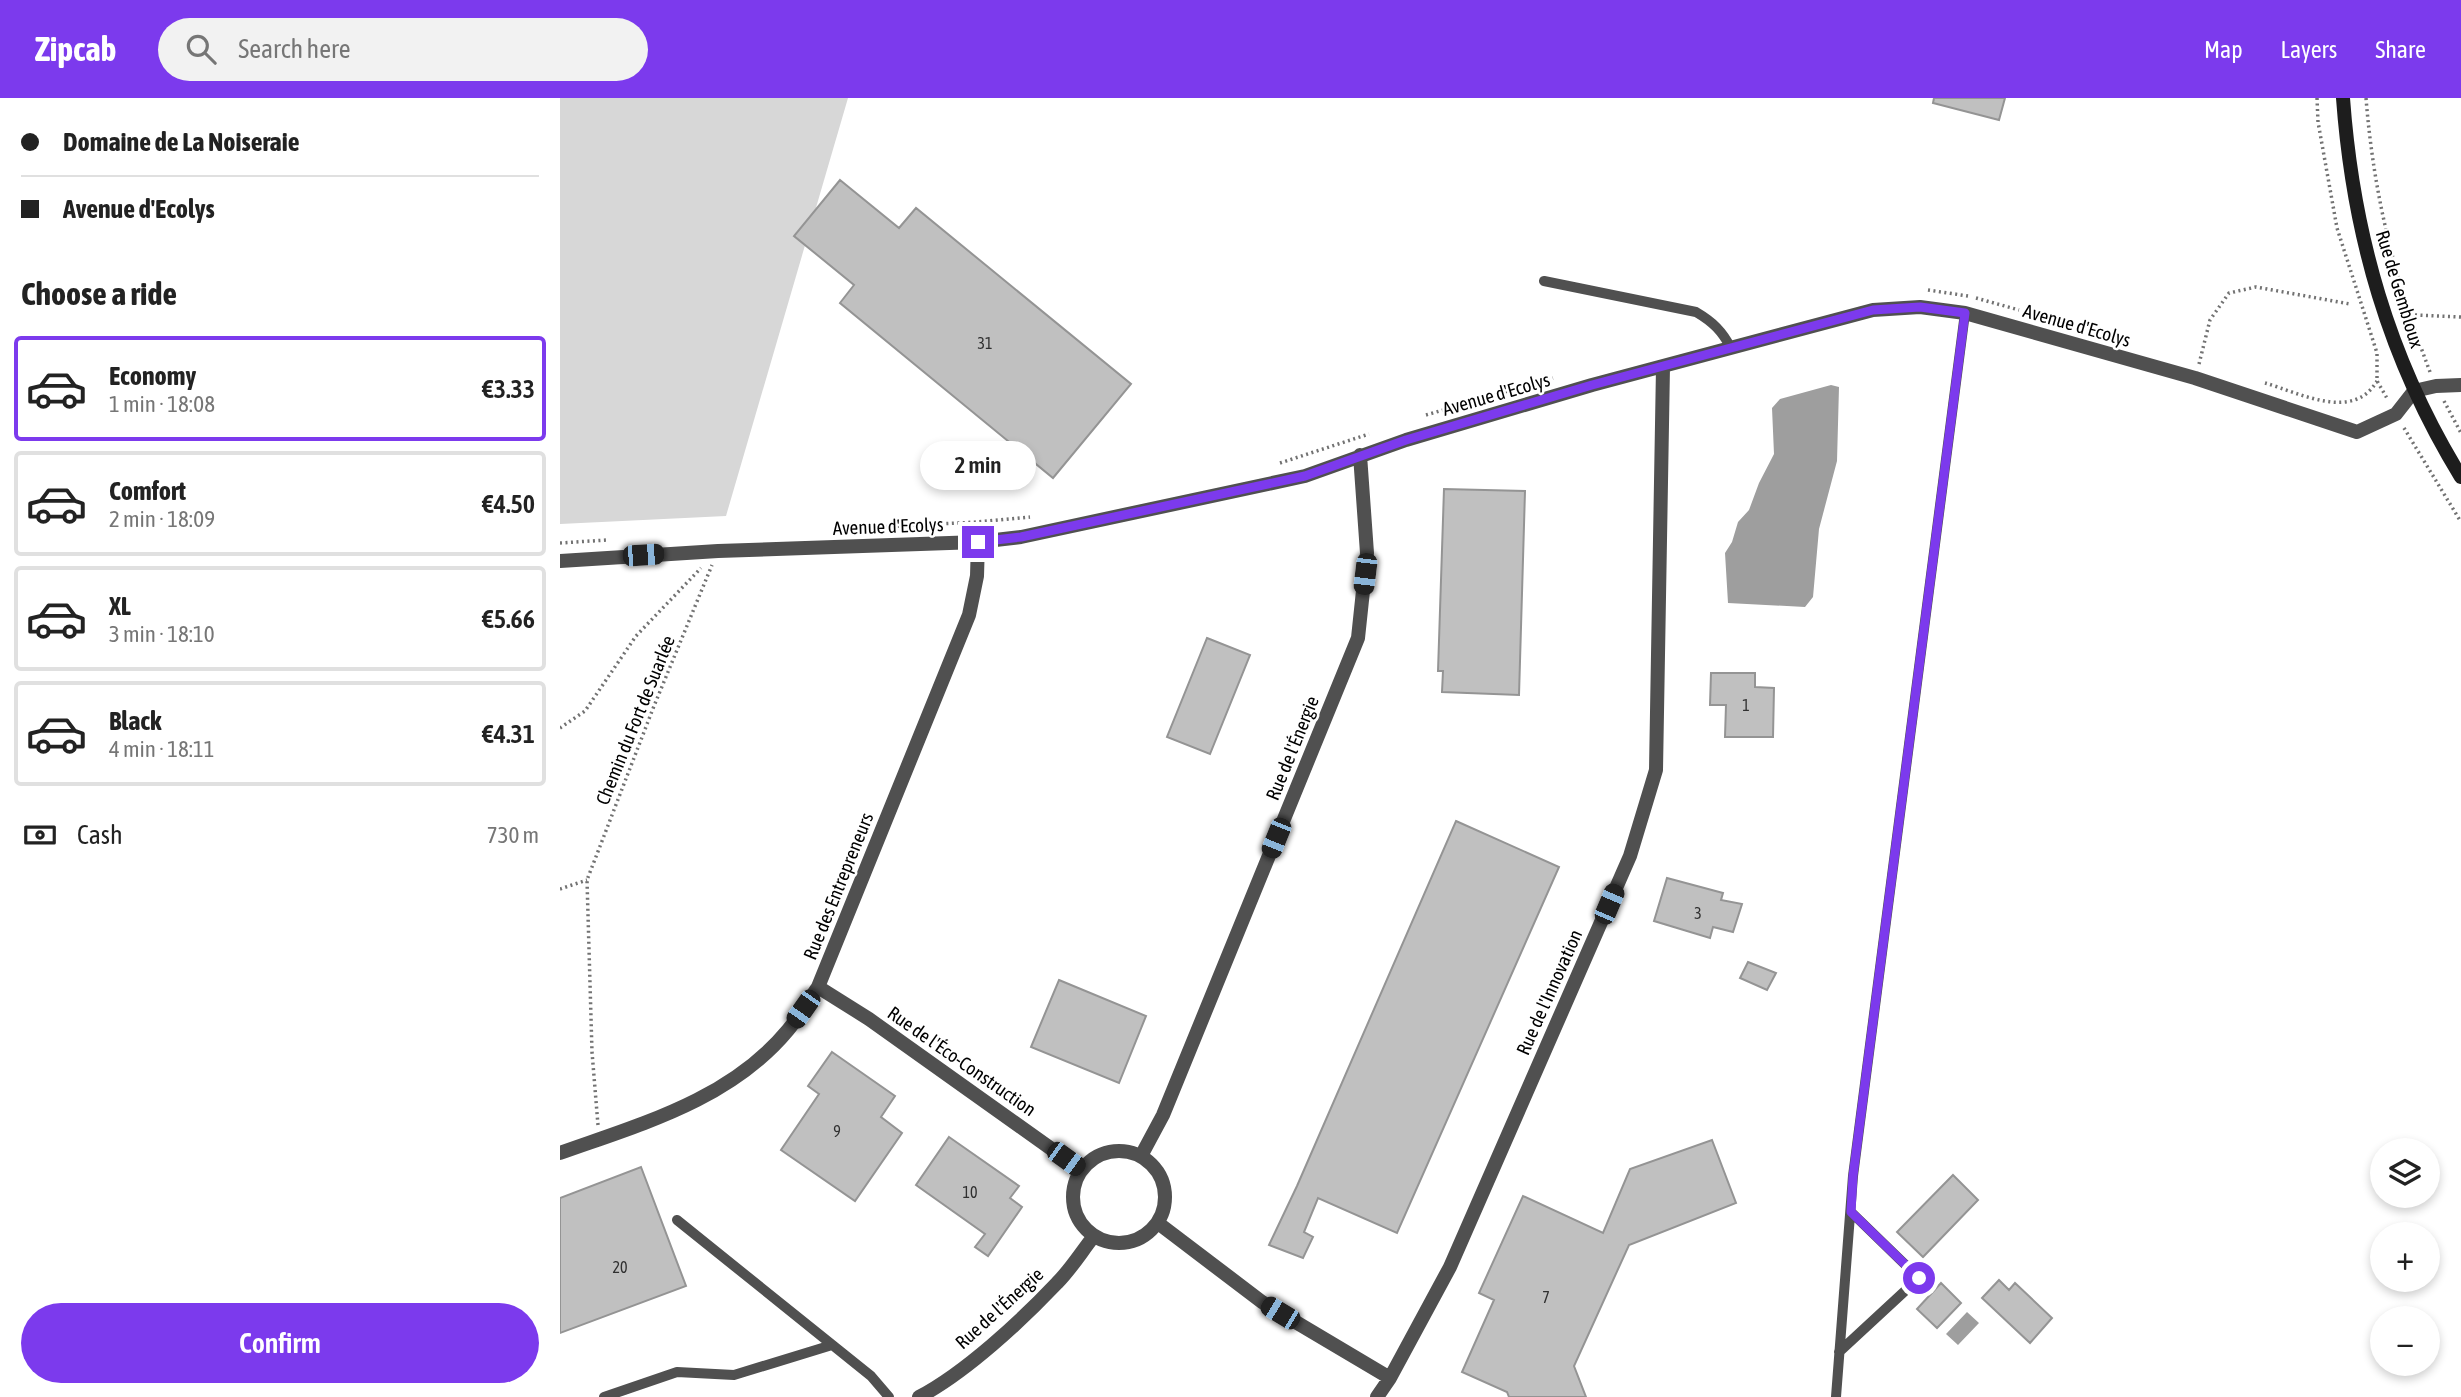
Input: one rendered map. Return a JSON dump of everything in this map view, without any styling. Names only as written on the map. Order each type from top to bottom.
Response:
[{"type":"main road","name":"Rue de Gembloux","points":[[2343,98],[2354,193],[2365,248],[2385,318],[2414,391],[2461,477]]},
{"type":"street","name":"Avenue d'Ecolys","points":[[560,561],[718,551],[978,542],[1021,537],[1305,476],[1360,455],[1579,389],[1873,310],[1920,307],[1965,313],[2194,379],[2357,432],[2396,414],[2414,391]]},
{"type":"street","name":"Rue de l'Innovation","points":[[1377,1397],[1450,1267],[1630,856],[1656,770],[1664,436],[1663,367]]},
{"type":"street","points":[[2414,391],[2436,386],[2461,385]]},
{"type":"street","name":"Rue de l'Énergie","points":[[1141,1156],[1163,1115],[1358,638],[1367,553],[1360,455]]},
{"type":"street","name":"Rue des Entrepreneurs","points":[[560,1153],[664,1117],[729,1083],[760,1059],[787,1031],[818,986],[969,615],[977,576],[978,542]]},
{"type":"street","name":"Rue de l'Éco-Construction","points":[[818,986],[869,1019],[1081,1170]]},
{"type":"street","points":[[1127,1151],[1141,1156],[1158,1170],[1165,1188],[1165,1206],[1158,1223],[1144,1237],[1125,1243],[1114,1244],[1094,1236],[1081,1224],[1074,1209],[1074,1185],[1081,1170],[1093,1158],[1109,1152],[1127,1151]]},
{"type":"street","points":[[1158,1223],[1262,1302],[1390,1378]]},
{"type":"street","name":"Rue de l'Énergie","points":[[919,1397],[931,1391],[997,1340],[1059,1281],[1094,1236]]},
{"type":"lane","points":[[1544,281],[1696,312],[1713,322],[1731,348]]},
{"type":"lane","points":[[1836,1397],[1853,1176],[1965,313]]},
{"type":"lane","points":[[1839,1352],[1919,1278],[1851,1212]]},
{"type":"lane","points":[[677,1220],[871,1376],[889,1397]]},
{"type":"lane","points":[[604,1397],[677,1372],[734,1375],[832,1345]]},
{"type":"path","points":[[2317,98],[2318,122],[2337,229],[2377,353],[2378,380]]},
{"type":"path","points":[[2367,98],[2375,178],[2387,243],[2407,310],[2436,386],[2461,433]]},
{"type":"path","points":[[2194,379],[2210,320],[2229,293],[2256,287],[2350,304]]},
{"type":"path","points":[[2415,315],[2461,317]]},
{"type":"path","points":[[2396,414],[2461,522]]},
{"type":"path","name":"Chemin du Fort de Suarlée","points":[[560,728],[585,711],[636,636],[718,551]]},
{"type":"path","name":"Chemin du Fort de Suarlée","points":[[599,1139],[592,1052],[587,880],[654,706],[718,551]]},
{"type":"path","points":[[560,889],[587,880]]},
{"type":"shaded area","points":[[560,98],[848,98],[726,516],[560,524]]},
{"type":"shaded area","points":[[1831,385],[1839,387],[1837,461],[1819,529],[1813,597],[1805,607],[1728,603],[1725,553],[1732,542],[1738,522],[1749,510],[1774,454],[1772,408],[1780,399]]},
{"type":"shaded area","points":[[1967,1312],[1979,1323],[1958,1345],[1946,1334]]},
{"type":"building","points":[[1934,98],[2005,98],[1999,120],[1933,103]]},
{"type":"building","points":[[840,180],[899,228],[916,208],[1131,384],[1053,478],[840,303],[854,285],[794,236]]},
{"type":"building","points":[[1444,489],[1525,491],[1519,695],[1442,692],[1443,671],[1438,671]]},
{"type":"building","points":[[1207,638],[1250,655],[1210,754],[1167,737]]},
{"type":"building","points":[[1711,673],[1755,673],[1755,687],[1774,688],[1773,737],[1725,737],[1726,705],[1710,705]]},
{"type":"building","points":[[1456,821],[1559,867],[1397,1233],[1318,1198],[1304,1232],[1313,1237],[1303,1258],[1269,1245],[1297,1186]]},
{"type":"building","points":[[1667,878],[1723,893],[1721,900],[1742,904],[1733,932],[1713,927],[1710,938],[1654,921]]},
{"type":"building","points":[[1748,962],[1776,973],[1767,990],[1740,978]]},
{"type":"building","points":[[1059,980],[1146,1016],[1119,1083],[1031,1047]]},
{"type":"building","points":[[832,1052],[895,1096],[881,1117],[902,1133],[855,1201],[781,1150],[819,1094],[808,1086]]},
{"type":"building","points":[[949,1137],[1019,1186],[1010,1198],[1022,1207],[988,1256],[975,1247],[985,1234],[916,1185]]},
{"type":"building","points":[[1712,1140],[1736,1203],[1629,1245],[1574,1366],[1586,1397],[1509,1397],[1507,1392],[1462,1372],[1494,1300],[1479,1293],[1523,1196],[1603,1233],[1630,1169]]},
{"type":"building","points":[[641,1167],[686,1286],[560,1333],[560,1198]]},
{"type":"building","points":[[1953,1175],[1978,1200],[1923,1257],[1897,1232]]},
{"type":"building","points":[[1999,1280],[2009,1290],[2015,1283],[2052,1318],[2030,1343],[1982,1298]]},
{"type":"building","points":[[1941,1283],[1961,1303],[1937,1328],[1917,1309]]},
{"type":"route","points":[[978,542],[1021,537],[1305,476],[1406,440],[1592,385],[1873,310],[1920,307],[1965,313],[1853,1176],[1851,1212],[1919,1278]]}]
